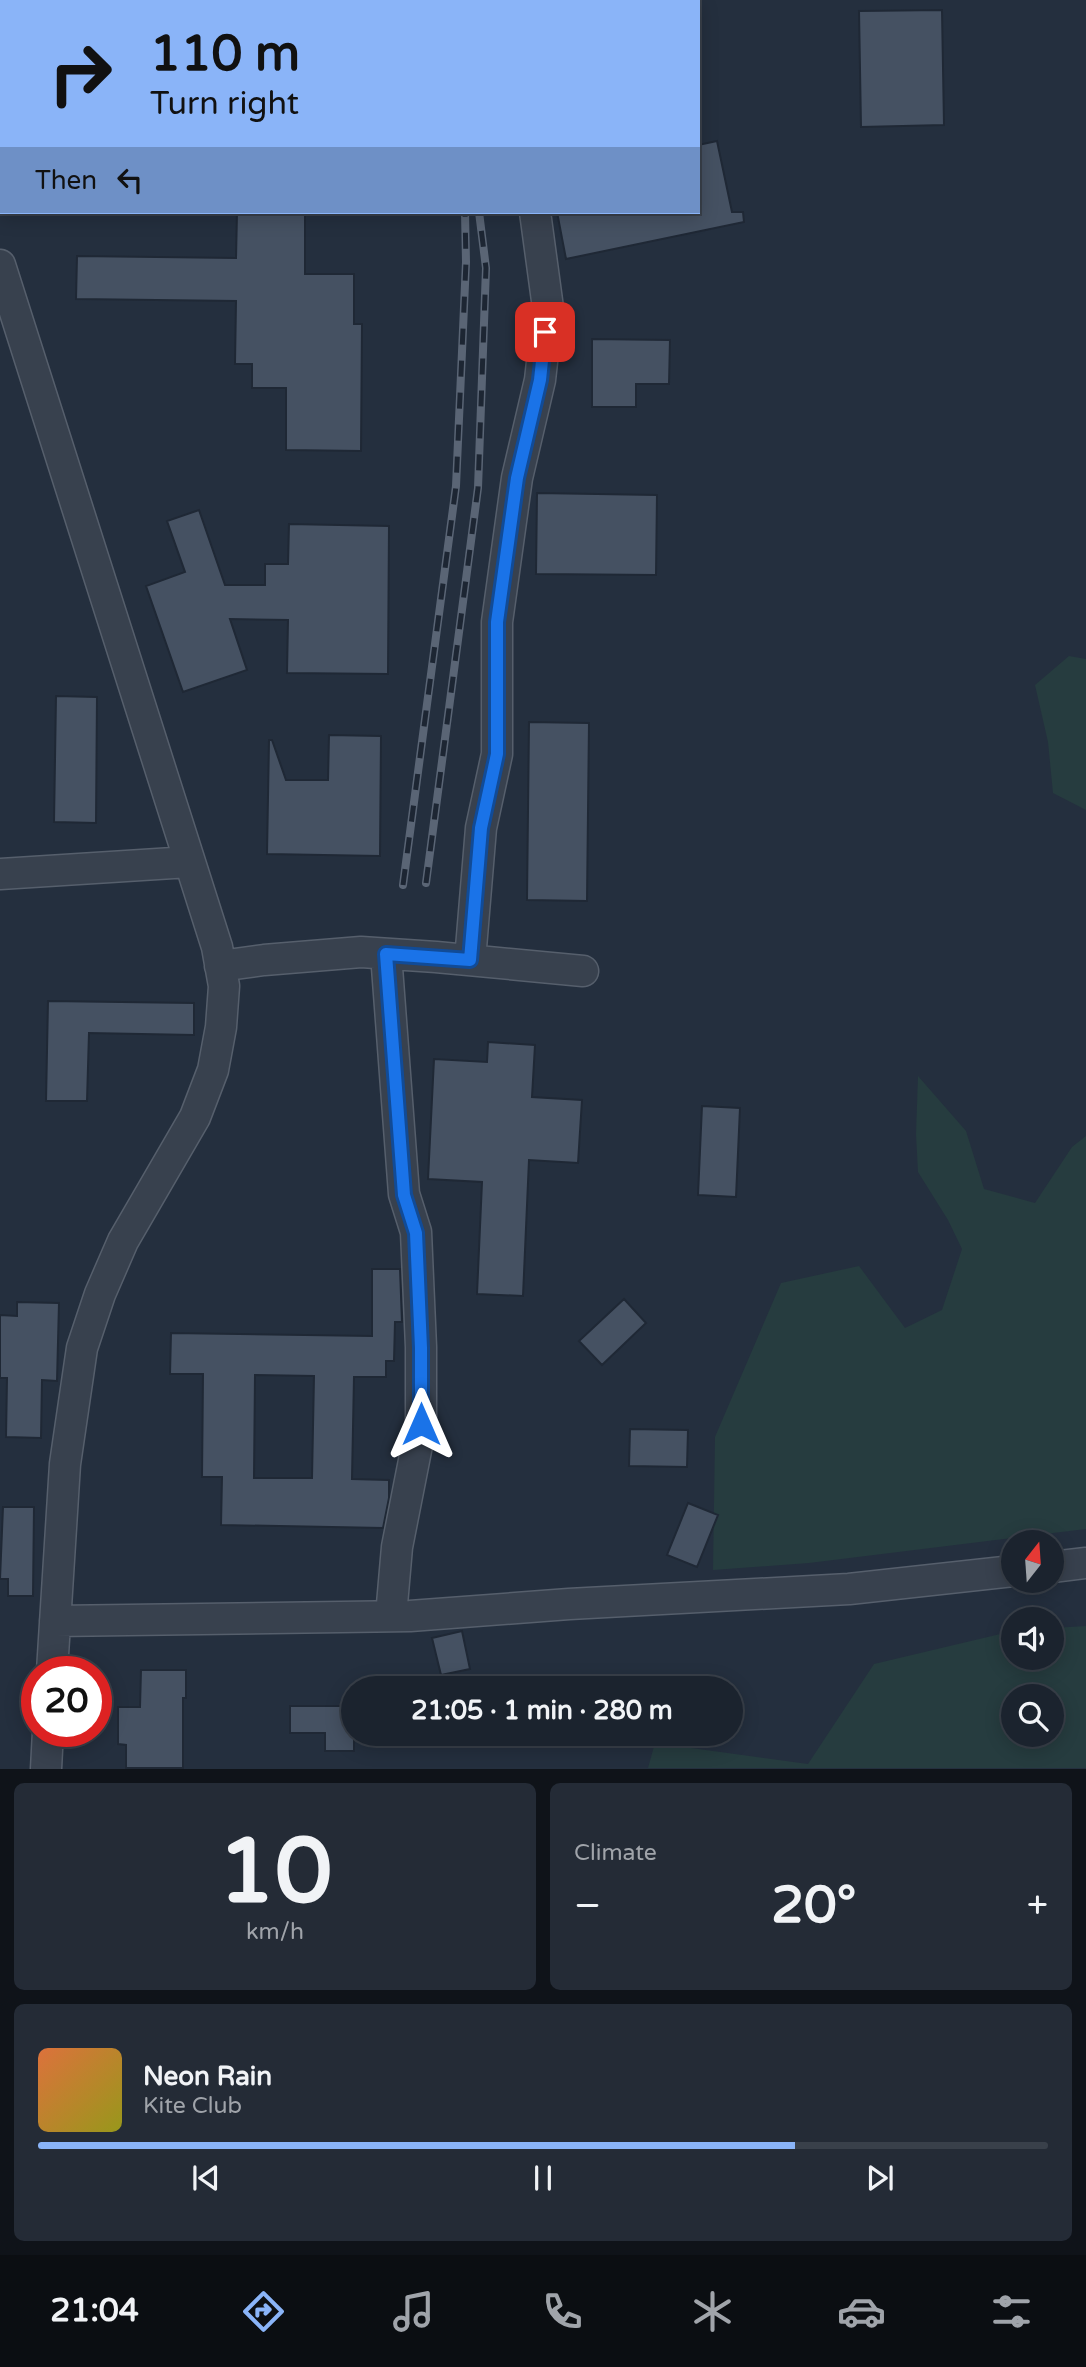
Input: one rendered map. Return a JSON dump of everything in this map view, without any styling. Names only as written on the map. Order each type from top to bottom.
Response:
[{"type":"street","points":[[470,960],[481,828],[497,754],[497,622],[517,478],[540,380],[548,308],[535,214]]},
{"type":"street","points":[[0,265],[217,947],[224,986],[221,1027],[213,1070],[195,1117],[123,1241],[100,1294],[82,1348],[65,1464],[53,1656]]},
{"type":"street","points":[[0,874],[189,862]]},
{"type":"street","points":[[220,966],[360,952],[583,971]]},
{"type":"street","points":[[386,954],[404,1195],[416,1233],[421,1348],[421,1424],[397,1547],[391,1616]]},
{"type":"street","points":[[1064,1566],[1086,1563]]},
{"type":"street","points":[[55,1621],[391,1616],[836,1590],[1001,1572]]},
{"type":"street","points":[[46,1769],[47,1747]]},
{"type":"green space","points":[[1069,656],[1086,659],[1086,810],[1053,793],[1048,742],[1035,685]]},
{"type":"green space","points":[[918,1076],[966,1131],[984,1189],[1035,1203],[1072,1147],[1086,1136],[1086,1529],[1064,1532],[1001,1530],[1001,1539],[809,1563],[713,1570],[715,1437],[781,1283],[859,1266],[905,1328],[942,1310],[962,1249],[948,1220],[918,1172]]},
{"type":"green space","points":[[1086,1626],[1086,1768],[648,1768],[654,1746],[677,1746],[808,1764],[874,1664],[1001,1634],[1001,1670],[1064,1670],[1064,1627]]},
{"type":"building","points":[[942,10],[944,125],[861,127],[859,11]]},
{"type":"building","points":[[717,141],[732,212],[743,212],[744,222],[566,259],[557,214],[700,214],[700,145]]},
{"type":"building","points":[[237,214],[305,214],[305,274],[354,274],[354,324],[362,324],[361,451],[286,450],[286,388],[252,388],[252,364],[235,364],[236,301],[76,299],[77,256],[236,258]]},
{"type":"building","points":[[592,339],[670,340],[669,384],[636,384],[636,407],[592,407]]},
{"type":"building","points":[[537,493],[657,495],[656,575],[536,574]]},
{"type":"building","points":[[199,510],[225,585],[265,585],[265,564],[288,564],[289,524],[389,526],[388,674],[287,673],[288,620],[230,619],[247,670],[183,692],[146,586],[185,572],[167,521]]},
{"type":"building","points":[[56,696],[97,697],[96,823],[54,822]]},
{"type":"building","points":[[529,722],[589,723],[587,901],[527,900]]},
{"type":"building","points":[[329,735],[381,736],[380,856],[267,854],[269,740],[272,740],[286,780],[328,780]]},
{"type":"building","points":[[48,1001],[194,1003],[194,1035],[89,1033],[87,1101],[46,1101]]},
{"type":"building","points":[[488,1042],[535,1045],[532,1097],[582,1100],[578,1163],[529,1160],[523,1296],[477,1294],[482,1182],[428,1179],[434,1059],[487,1062]]},
{"type":"building","points":[[702,1106],[740,1108],[736,1197],[698,1195]]},
{"type":"building","points":[[372,1269],[400,1269],[402,1322],[395,1322],[394,1361],[386,1361],[386,1377],[354,1377],[352,1479],[389,1480],[389,1498],[383,1528],[221,1525],[222,1477],[202,1477],[203,1374],[170,1374],[171,1333],[372,1336]],"holes":[[[255,1375],[314,1376],[312,1478],[254,1478]]]},
{"type":"building","points":[[624,1299],[646,1323],[602,1365],[579,1341]]},
{"type":"building","points":[[17,1302],[59,1303],[57,1381],[42,1380],[41,1438],[6,1437],[7,1378],[0,1378],[0,1315],[17,1316]]},
{"type":"building","points":[[630,1429],[688,1430],[687,1467],[629,1466]]},
{"type":"building","points":[[688,1503],[718,1515],[697,1567],[667,1555]]},
{"type":"building","points":[[3,1507],[34,1507],[33,1596],[8,1596],[8,1579],[0,1579]]},
{"type":"building","points":[[462,1631],[470,1669],[441,1675],[432,1638]]},
{"type":"building","points":[[141,1670],[186,1670],[186,1698],[183,1698],[183,1768],[126,1768],[126,1745],[118,1744],[118,1707],[140,1707]]},
{"type":"building","points":[[290,1706],[341,1706],[341,1746],[354,1746],[354,1751],[325,1751],[325,1733],[290,1733]]},
{"type":"railway","points":[[403,885],[456,486],[466,262],[465,214]]},
{"type":"railway","points":[[426,883],[478,488],[486,268],[479,214]]},
{"type":"route","points":[[421,1424],[416,1233],[404,1195],[386,954],[470,960],[481,828],[497,754],[497,622],[517,478],[540,380],[545,332]]}]
